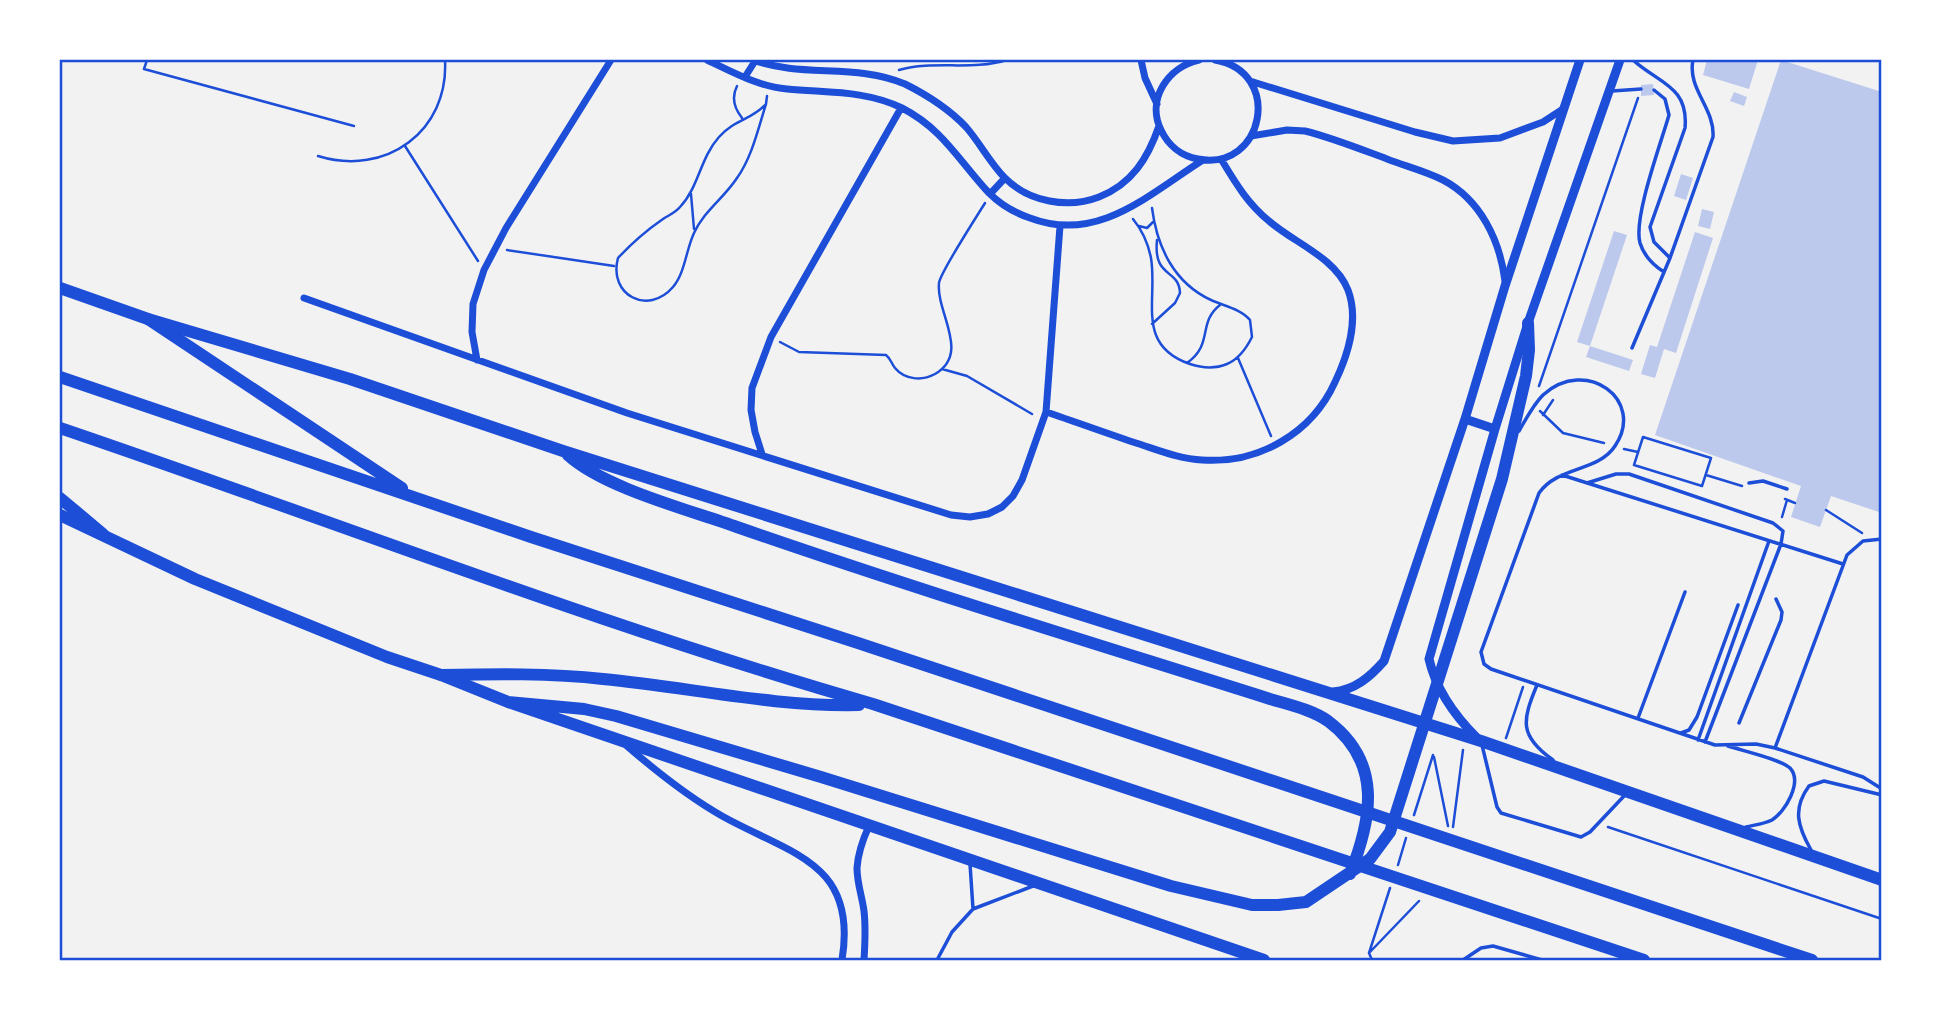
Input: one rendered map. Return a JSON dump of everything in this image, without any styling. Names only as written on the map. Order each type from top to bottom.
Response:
[{"type":"main road","points":[[60,288],[148,319],[351,379],[563,452],[1321,693],[1481,741],[1881,880]]},
{"type":"main road","points":[[148,319],[416,498]]},
{"type":"main road","points":[[508,702],[584,709],[821,776],[1171,886],[1252,905],[1306,901],[1370,859],[1390,832],[1502,479],[1528,363],[1528,323]]},
{"type":"main road","points":[[60,377],[416,498],[1812,961]]},
{"type":"main road","points":[[60,428],[762,672],[873,704],[1644,961]]},
{"type":"main road","points":[[563,452],[597,475],[636,492],[1327,720],[1346,739],[1362,763],[1367,789],[1369,808],[1366,831],[1349,874]]},
{"type":"main road","points":[[60,498],[103,534]]},
{"type":"main road","points":[[60,515],[195,579],[387,657],[508,702],[1264,961]]},
{"type":"main road","points":[[441,675],[526,674],[603,679],[797,703],[873,704]]},
{"type":"street","points":[[477,360],[472,332],[473,304],[484,270],[506,228],[611,60]]},
{"type":"street","points":[[707,60],[770,86],[854,93],[901,108],[926,122],[947,141],[990,194],[1023,216],[1060,226],[1097,222],[1125,211],[1203,160]]},
{"type":"street","points":[[745,77],[754,60],[797,69],[852,71],[882,76],[923,93],[951,114],[976,139],[1005,178],[1036,198],[1054,202],[1095,198],[1124,183],[1148,155],[1159,126]]},
{"type":"street","points":[[1141,60],[1145,78],[1157,104],[1159,126],[1171,146],[1192,158],[1203,160],[1221,159],[1238,150],[1251,136],[1259,113],[1257,96],[1250,81],[1231,62],[1215,60]]},
{"type":"street","points":[[1157,104],[1164,83],[1171,74],[1189,62],[1199,60]]},
{"type":"street","points":[[1321,693],[1340,691],[1357,685],[1372,675],[1384,661],[1580,60]]},
{"type":"street","points":[[1481,741],[1441,694],[1429,659],[1528,323],[1620,60]]},
{"type":"street","points":[[1250,81],[1415,132],[1454,141],[1500,138],[1543,122],[1563,109]]},
{"type":"street","points":[[762,454],[751,410],[752,388],[771,337],[901,108]]},
{"type":"street","points":[[1251,136],[1287,130],[1305,131],[1443,180],[1464,195],[1488,225],[1502,261],[1505,286]]},
{"type":"street","points":[[1045,416],[1176,456],[1227,460],[1252,455],[1276,445],[1306,424],[1329,395],[1348,347],[1352,305],[1347,288],[1338,273],[1325,261],[1269,222],[1245,199],[1221,159]]},
{"type":"street","points":[[990,194],[1005,178]]},
{"type":"street","points":[[304,298],[627,413],[951,515],[970,517],[988,514],[1002,507],[1013,496],[1022,480],[1045,416],[1060,226]]},
{"type":"street","points":[[1465,419],[1495,429]]},
{"type":"street","points":[[624,743],[675,787],[723,816],[800,855],[819,871],[837,893],[843,907],[845,931],[842,961]]},
{"type":"street","points":[[864,961],[866,942],[858,866],[862,842],[869,826]]},
{"type":"lane","points":[[1633,60],[1676,91],[1685,112],[1682,135],[1650,227],[1654,242],[1670,258]]},
{"type":"lane","points":[[1632,348],[1670,258],[1713,137],[1711,116],[1693,82],[1693,60]]},
{"type":"lane","points":[[1610,91],[1641,89]]},
{"type":"lane","points":[[1654,90],[1665,99],[1669,115],[1640,214],[1638,234],[1644,253],[1664,272]]},
{"type":"lane","points":[[1510,445],[1542,396],[1562,383],[1582,379],[1601,384],[1616,398],[1623,416],[1620,436],[1615,446],[1601,459],[1560,475],[1543,487],[1536,499],[1481,652],[1481,661],[1487,667],[1525,681],[1698,740],[1787,766],[1794,776],[1794,782],[1787,802],[1778,816],[1763,824],[1733,830]]},
{"type":"lane","points":[[1587,483],[1616,474],[1629,474],[1779,526],[1784,535],[1705,742]]},
{"type":"lane","points":[[1560,475],[1843,564]]},
{"type":"lane","points":[[1749,483],[1763,481],[1787,489]]},
{"type":"lane","points":[[1775,748],[1847,555],[1857,544],[1870,539],[1881,539]]},
{"type":"lane","points":[[1698,740],[1769,541]]},
{"type":"lane","points":[[1638,719],[1685,592]]},
{"type":"lane","points":[[1739,723],[1781,620],[1782,612],[1776,599]]},
{"type":"lane","points":[[1679,733],[1689,730],[1697,717],[1738,605]]},
{"type":"lane","points":[[1537,685],[1525,720],[1526,734],[1538,750],[1576,776]]},
{"type":"lane","points":[[1481,741],[1497,807],[1504,815],[1577,837],[1588,834],[1626,793]]},
{"type":"lane","points":[[1726,746],[1756,744],[1775,748],[1863,777],[1881,789]]},
{"type":"lane","points":[[1816,858],[1802,835],[1798,820],[1799,806],[1809,786],[1824,780],[1881,795]]},
{"type":"lane","points":[[970,862],[972,909]]},
{"type":"lane","points":[[937,961],[952,932],[972,909],[1039,884]]},
{"type":"lane","points":[[1463,961],[1481,948],[1493,946],[1542,961]]},
{"type":"path","points":[[147,60],[144,69],[354,126]]},
{"type":"path","points":[[318,156],[343,162],[369,160],[405,146],[421,131],[439,103],[445,82],[445,60]]},
{"type":"path","points":[[948,60],[948,66]]},
{"type":"path","points":[[882,76],[906,68],[980,66],[1007,60]]},
{"type":"path","points":[[742,118],[734,104],[734,97],[735,89],[745,77]]},
{"type":"path","points":[[766,104],[725,131],[711,147],[691,194],[678,210],[628,247],[618,258],[616,266],[619,284],[624,292],[640,300],[658,299],[678,280],[695,231],[714,202],[731,187],[744,167],[766,104],[770,86]]},
{"type":"path","points":[[1638,452],[1563,433],[1535,405],[1537,391],[1641,89]]},
{"type":"path","points":[[405,146],[484,270]]},
{"type":"path","points":[[691,194],[695,231]]},
{"type":"path","points":[[771,337],[799,352],[886,355],[898,371],[912,378],[927,377],[942,369],[948,361],[951,338],[943,310],[940,279],[990,194]]},
{"type":"path","points":[[1125,211],[1139,226],[1150,255],[1152,324],[1160,344],[1177,359],[1207,368],[1217,367],[1238,358],[1252,337],[1252,327],[1246,315],[1208,299],[1185,282],[1167,260],[1157,240],[1150,194]]},
{"type":"path","points":[[1139,226],[1147,228],[1153,222]]},
{"type":"path","points":[[1152,324],[1175,303],[1180,293],[1178,282],[1159,264],[1156,255],[1157,240]]},
{"type":"path","points":[[497,248],[616,266]]},
{"type":"path","points":[[1187,363],[1200,351],[1204,344],[1208,317],[1221,304]]},
{"type":"path","points":[[1238,358],[1276,445]]},
{"type":"path","points":[[942,369],[967,376],[1045,416]]},
{"type":"path","points":[[1543,415],[1560,395]]},
{"type":"path","points":[[1643,437],[1711,458],[1702,486],[1634,465],[1638,452],[1643,437]]},
{"type":"path","points":[[1779,526],[1787,500]]},
{"type":"path","points":[[1826,510],[1870,539]]},
{"type":"path","points":[[1503,749],[1525,681]]},
{"type":"path","points":[[1451,840],[1465,736]]},
{"type":"path","points":[[1412,821],[1433,755],[1451,840]]},
{"type":"path","points":[[1598,824],[1881,919]]},
{"type":"path","points":[[1395,873],[1408,834]]},
{"type":"path","points":[[1372,961],[1369,953],[1391,886]]},
{"type":"path","points":[[1369,953],[1430,890]]},
{"type":"building","points":[[1707,60],[1758,60],[1749,89],[1703,75]]},
{"type":"building","points":[[1781,60],[1882,92],[1882,513],[1831,496],[1820,527],[1791,517],[1801,486],[1655,435]]},
{"type":"building","points":[[1653,84],[1654,95],[1641,96],[1641,85]]},
{"type":"building","points":[[1734,92],[1747,97],[1744,106],[1730,101]]},
{"type":"building","points":[[1681,174],[1693,178],[1686,200],[1674,196]]},
{"type":"building","points":[[1702,209],[1714,212],[1710,229],[1698,226]]},
{"type":"building","points":[[1614,231],[1627,235],[1590,346],[1577,342]]},
{"type":"building","points":[[1695,232],[1713,238],[1676,353],[1664,349],[1655,378],[1641,374],[1650,345],[1657,347]]},
{"type":"building","points":[[1590,346],[1633,360],[1629,371],[1586,357]]}]
